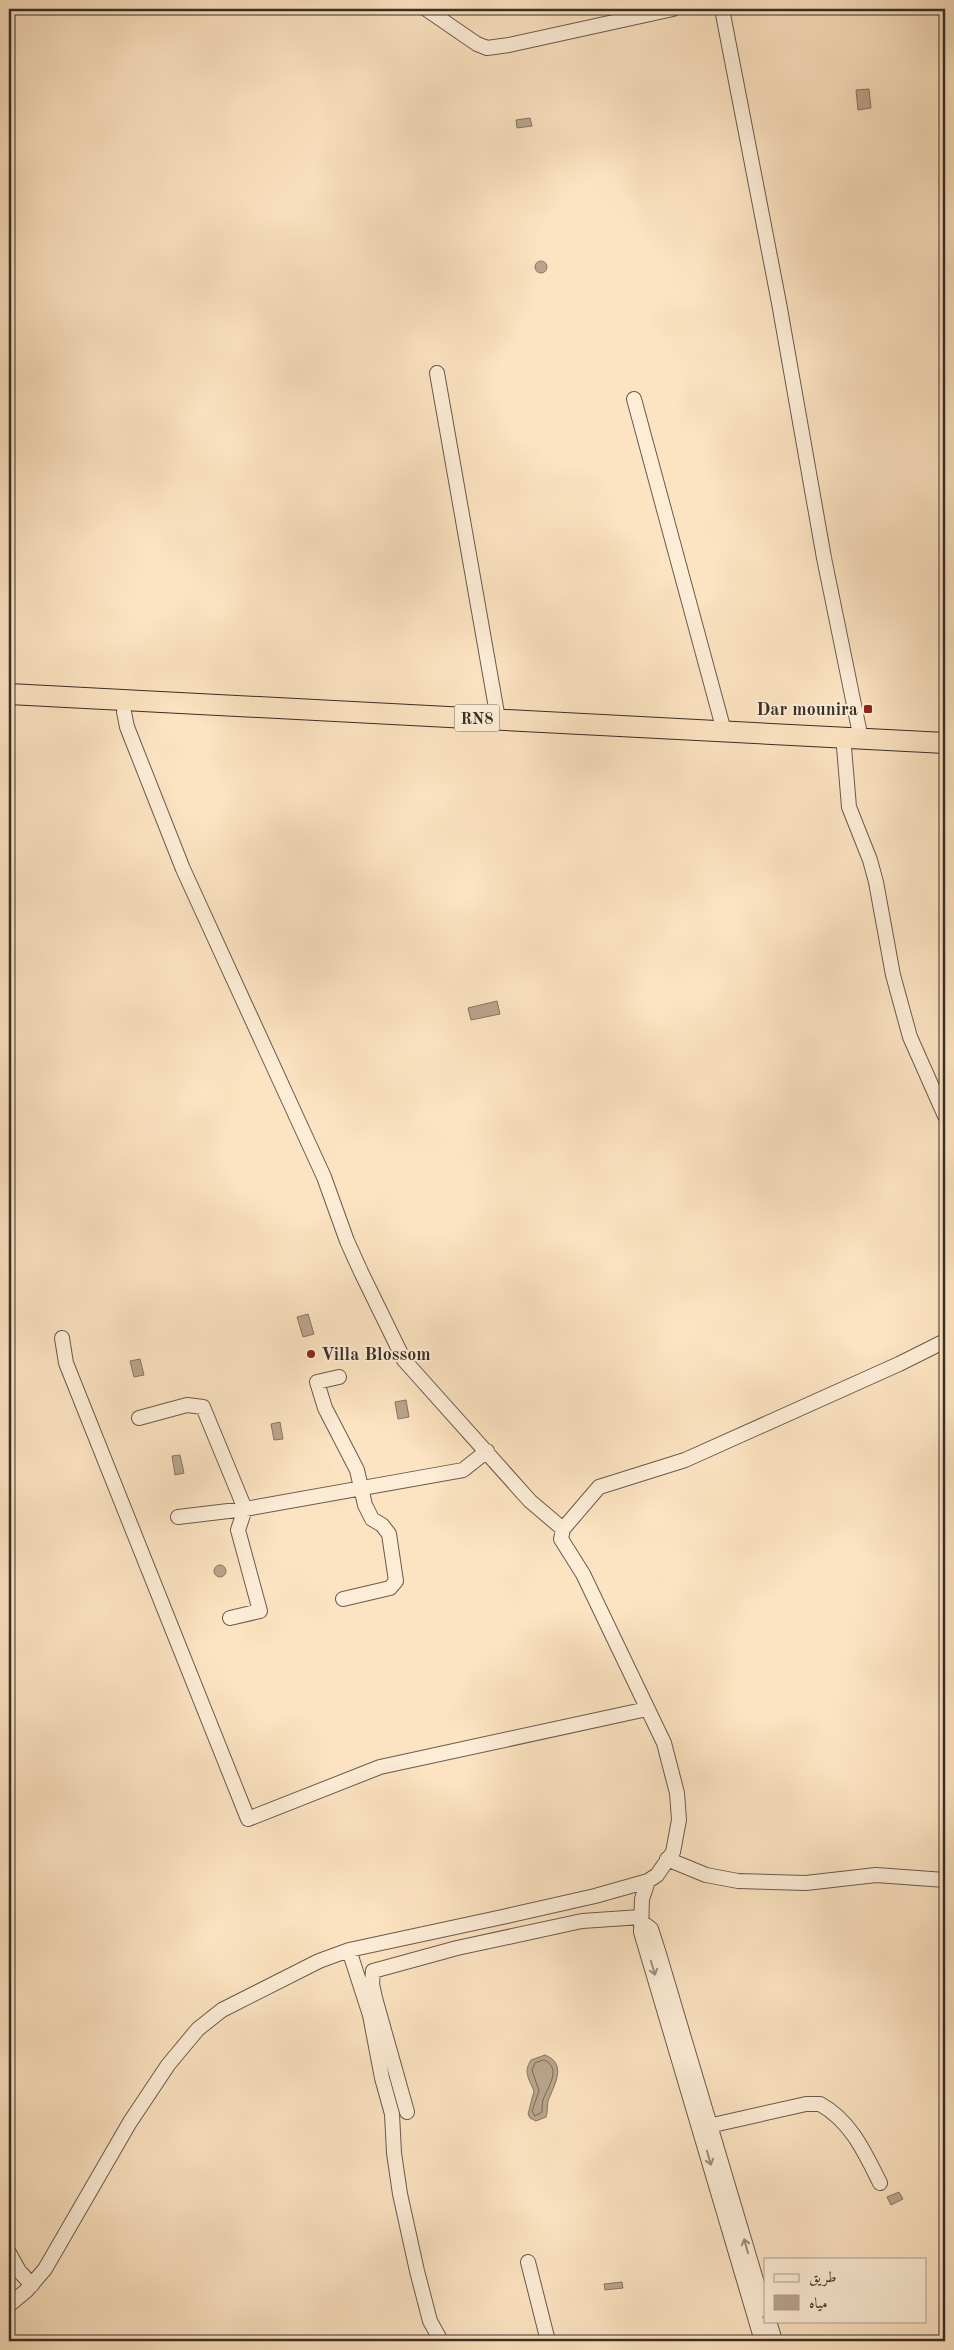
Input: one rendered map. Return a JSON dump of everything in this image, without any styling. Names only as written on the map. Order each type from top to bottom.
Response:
[{"type":"highway","name":"RN8","points":[[9,694],[724,731],[945,753]]},
{"type":"highway","name":"RN8","points":[[9,707],[308,723],[852,743],[945,743]]},
{"type":"street","points":[[426,9],[477,44],[487,48],[674,9]]},
{"type":"street","points":[[722,9],[778,294],[824,558],[852,743],[848,802],[870,860],[876,882],[893,975],[910,1037],[945,1116]]},
{"type":"street","points":[[437,373],[498,719]]},
{"type":"street","points":[[634,399],[724,731]]},
{"type":"street","points":[[124,712],[127,727],[183,869],[324,1177],[347,1241],[376,1306],[404,1360],[414,1374],[530,1501],[562,1528]]},
{"type":"street","points":[[62,1338],[66,1363],[248,1819],[380,1767],[647,1709]]},
{"type":"street","points":[[9,2305],[32,2285],[45,2269],[62,2243],[130,2122],[168,2065],[198,2029],[222,2010],[319,1961],[349,1950],[596,1896],[648,1881],[657,1875],[673,1852],[677,1837],[678,1820],[677,1793],[664,1743],[583,1574],[561,1539],[562,1528],[590,1496],[607,1483],[662,1469],[685,1460],[899,1364],[945,1341]]},
{"type":"street","points":[[339,1377],[316,1382],[325,1408],[357,1470],[365,1505],[372,1519],[382,1524],[389,1534],[396,1581],[390,1588],[342,1599]]},
{"type":"street","points":[[139,1418],[186,1405],[203,1407],[245,1509],[238,1530],[260,1611],[230,1618]]},
{"type":"street","points":[[178,1517],[245,1509],[463,1470],[486,1451]]},
{"type":"street","points":[[667,1859],[706,1875],[738,1881],[806,1883],[876,1874],[945,1880]]},
{"type":"street","points":[[648,1881],[642,1899],[642,1919],[651,1929],[659,1954],[762,2341]]},
{"type":"street","points":[[407,2112],[375,1998],[372,1984],[373,1972],[457,1948],[582,1921],[642,1919]]},
{"type":"street","points":[[349,1950],[370,2015],[382,2078],[392,2114],[394,2153],[400,2194],[419,2279],[430,2321],[441,2341]]},
{"type":"street","points":[[705,2126],[806,2104],[820,2104],[842,2122],[858,2140],[880,2183]]},
{"type":"street","points":[[705,2126],[764,2307]]},
{"type":"street","points":[[9,2253],[19,2271],[32,2285]]},
{"type":"street","points":[[528,2262],[548,2341]]},
{"type":"street","points":[[769,2322],[775,2341]]},
{"type":"water","points":[[869,89],[871,108],[858,110],[856,90]]},
{"type":"water","points":[[530,118],[532,126],[517,128],[516,120]]},
{"type":"water","points":[[539,261],[543,261],[547,267],[543,273],[539,273],[535,269],[535,265]]},
{"type":"water","points":[[497,1001],[500,1014],[471,1020],[468,1008]]},
{"type":"water","points":[[308,1314],[314,1334],[303,1337],[297,1317]]},
{"type":"water","points":[[140,1359],[144,1375],[134,1377],[130,1361]]},
{"type":"water","points":[[406,1400],[409,1417],[398,1419],[395,1402]]},
{"type":"water","points":[[280,1422],[283,1439],[274,1440],[271,1424]]},
{"type":"water","points":[[180,1455],[184,1473],[175,1475],[172,1456]]},
{"type":"water","points":[[218,1565],[222,1565],[226,1571],[222,1577],[218,1577],[214,1573],[214,1569]]},
{"type":"water","points":[[545,2055],[552,2059],[558,2069],[556,2082],[548,2101],[546,2117],[536,2121],[530,2118],[528,2114],[534,2091],[527,2068],[531,2060]]},
{"type":"water","points":[[899,2192],[903,2199],[891,2205],[887,2197]]},
{"type":"water","points":[[622,2282],[623,2288],[605,2290],[604,2284]]},
{"type":"place","name":"Dar mounira","points":[[868,709]]},
{"type":"place","name":"Villa Blossom","points":[[311,1354]]}]
